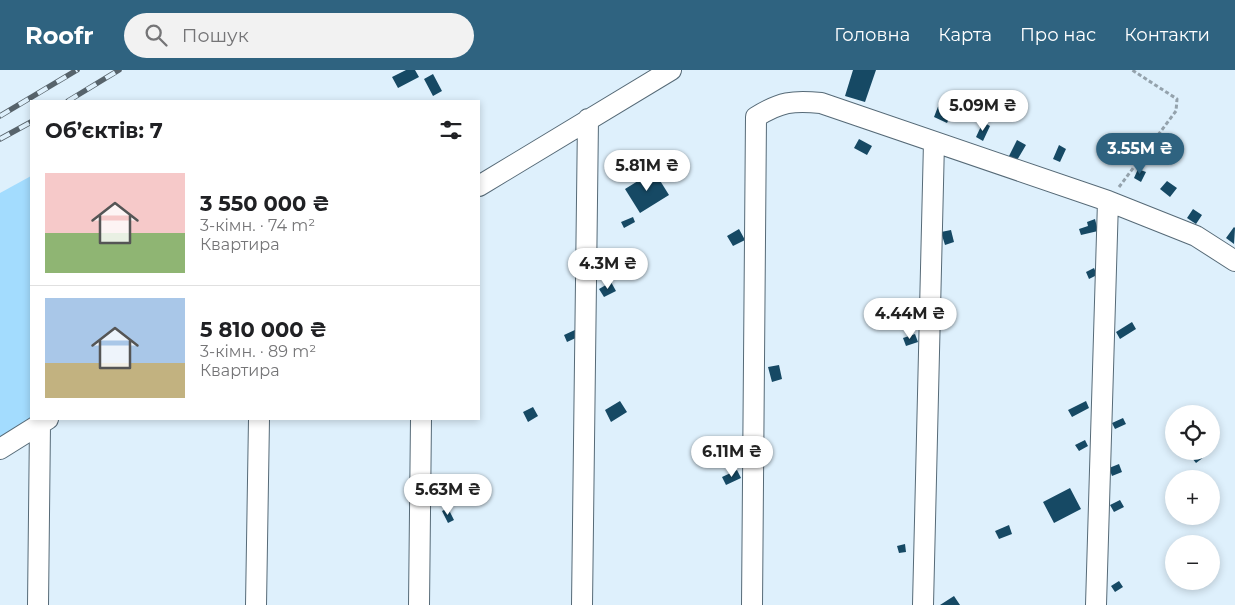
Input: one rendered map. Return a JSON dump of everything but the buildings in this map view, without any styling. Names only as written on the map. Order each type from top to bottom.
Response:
[{"type":"lane","points":[[480,185],[671,70]]},
{"type":"lane","points":[[752,605],[756,117],[776,105],[798,100],[821,103],[1108,201],[1196,236],[1235,261]]},
{"type":"lane","points":[[582,605],[588,119]]},
{"type":"lane","points":[[923,605],[934,142]]},
{"type":"lane","points":[[1096,605],[1108,201]]},
{"type":"lane","points":[[256,605],[259,420]]},
{"type":"lane","points":[[419,605],[421,420]]},
{"type":"lane","points":[[0,449],[44,421]]},
{"type":"lane","points":[[38,605],[44,421]]},
{"type":"path","points":[[1108,201],[1176,111],[1177,99],[1132,70]]},
{"type":"shaded area","points":[[30,177],[30,420],[0,443],[0,193]]},
{"type":"railway","points":[[0,116],[77,70]]},
{"type":"railway","points":[[70,100],[119,70]]},
{"type":"railway","points":[[0,139],[30,123]]}]
